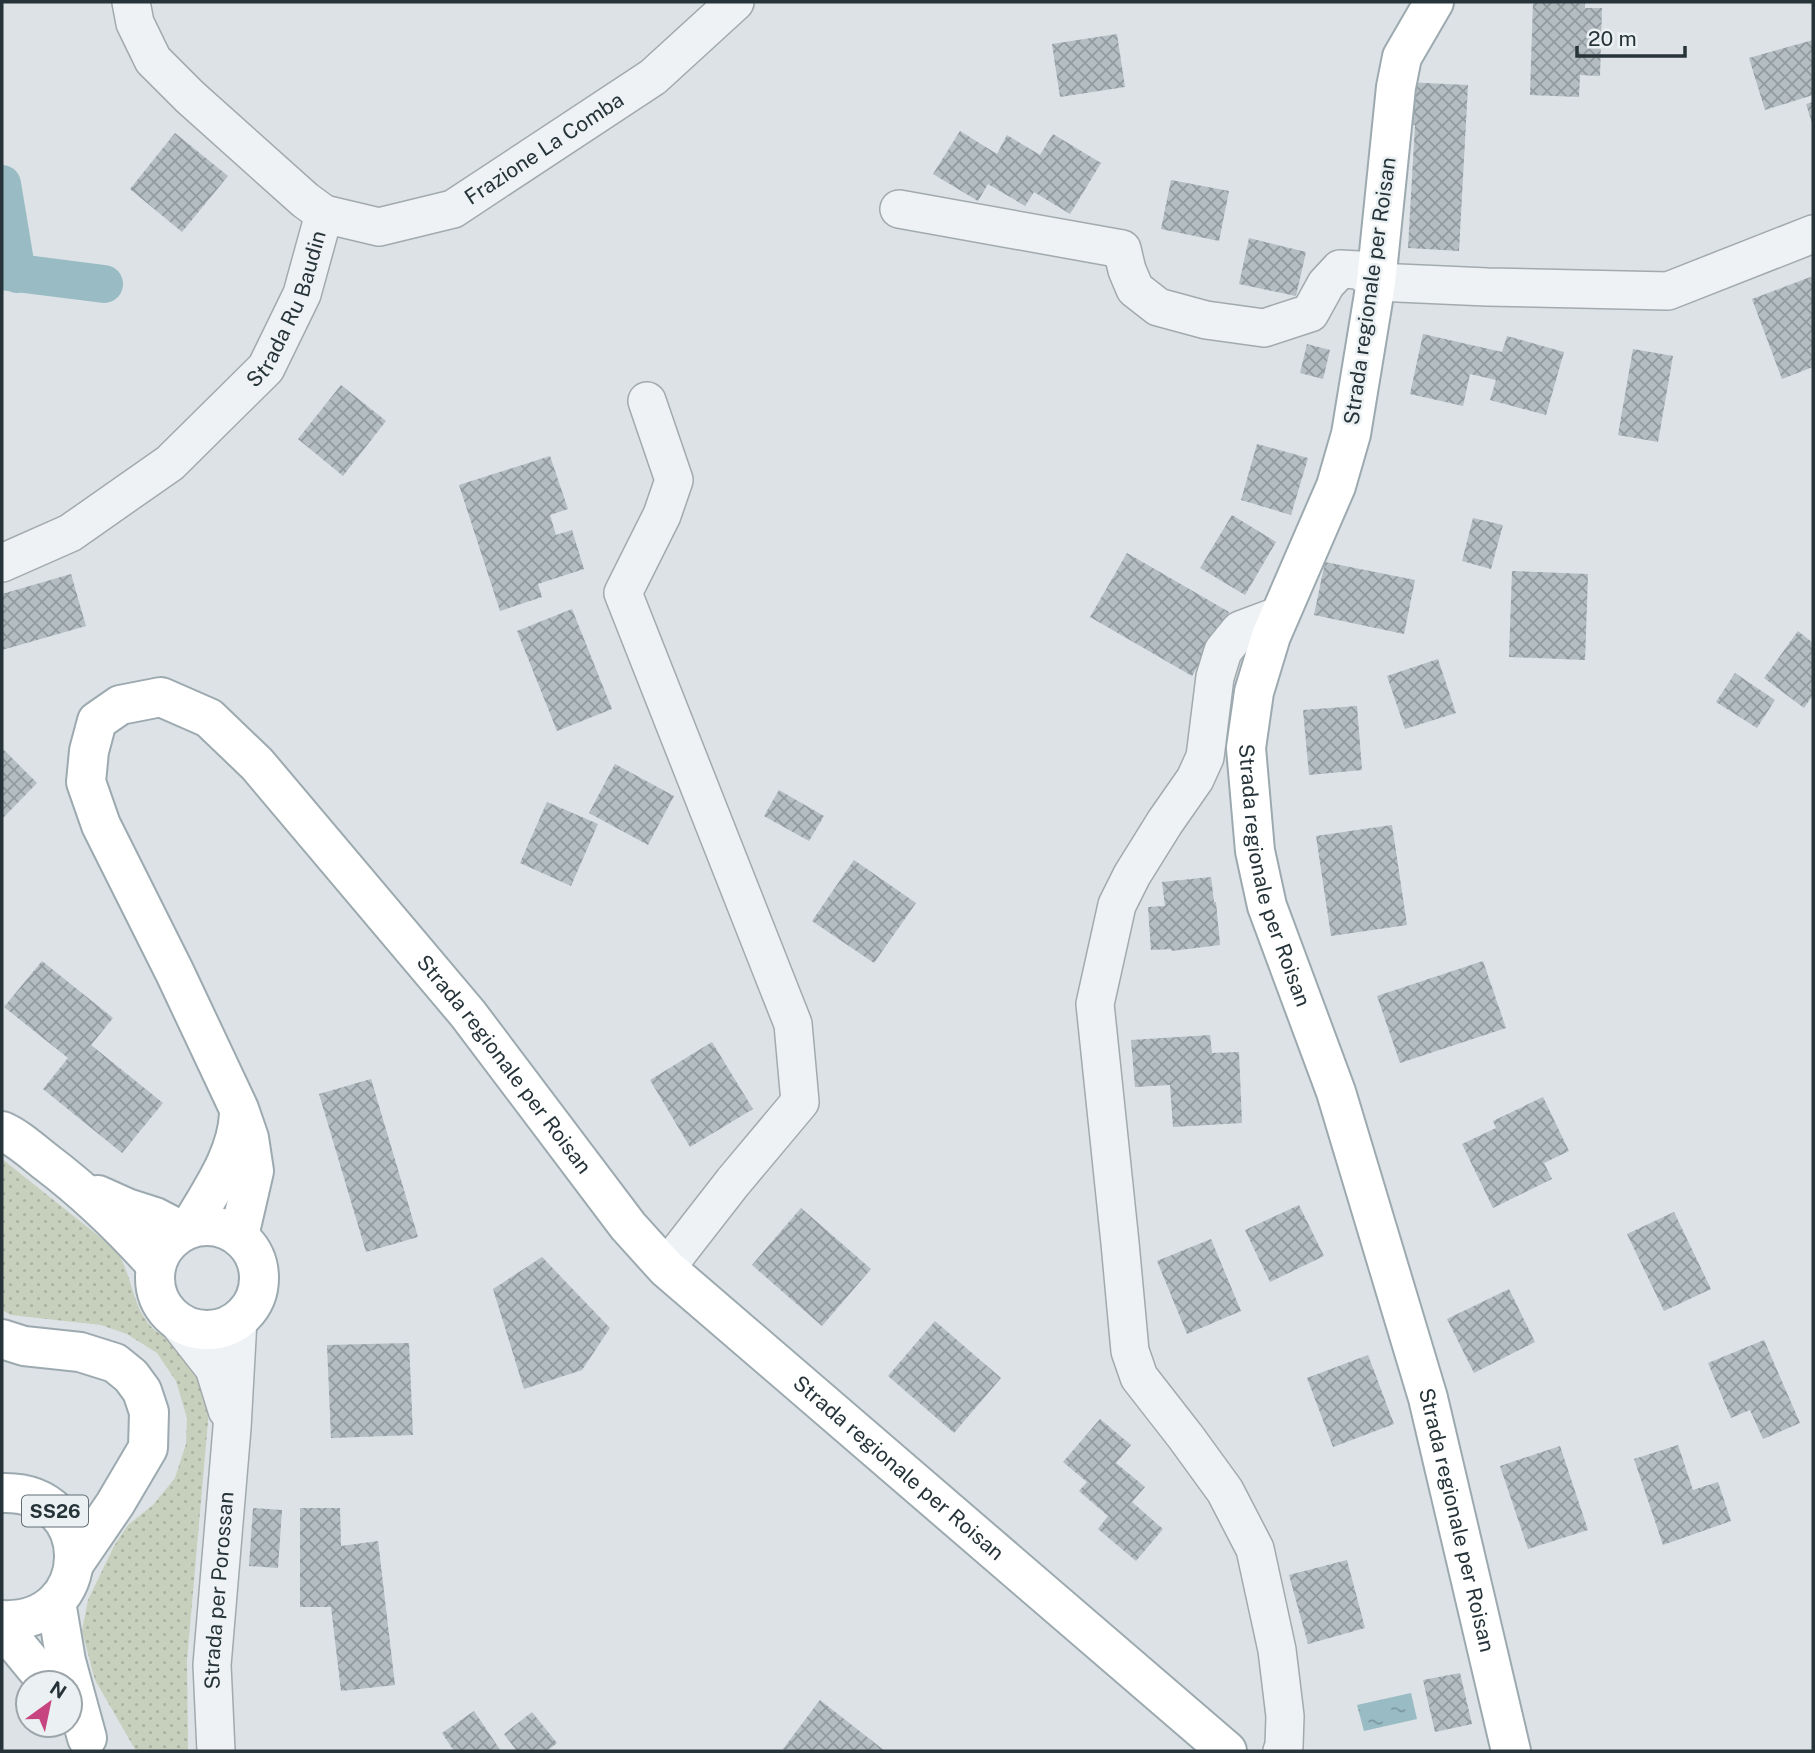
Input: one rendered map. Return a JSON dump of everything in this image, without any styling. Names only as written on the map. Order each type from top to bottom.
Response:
[{"type":"main road","name":"Strada regionale per Roisan","points":[[1434,2],[1402,57],[1396,87],[1376,282],[1350,434],[1336,486],[1271,636],[1254,692],[1246,748],[1255,850],[1267,906],[1336,1092],[1428,1398],[1511,1751]]},
{"type":"main road","name":"Strada regionale per Roisan","points":[[240,1236],[254,1171],[249,1138],[239,1109],[175,973],[101,825],[86,782],[89,751],[97,721],[120,705],[161,696],[209,718],[257,765],[468,1014],[628,1226],[666,1268],[1227,1751]]},
{"type":"main road","points":[[80,1188],[186,1229],[216,1226],[240,1236],[255,1255],[260,1278],[254,1302],[238,1320],[224,1327],[193,1329],[178,1322],[163,1307],[155,1287],[156,1265],[165,1246],[186,1229],[225,1166],[238,1126],[239,1109]]},
{"type":"main road","points":[[2,1131],[80,1188],[127,1231],[156,1265]]},
{"type":"main road","points":[[2,1339],[24,1346],[80,1352],[115,1363],[131,1376],[142,1391],[149,1412],[148,1448],[132,1477],[74,1564],[68,1584],[56,1602],[33,1617],[2,1620]]},
{"type":"main road","points":[[17,1492],[73,1501],[102,1494],[132,1477]]},
{"type":"main road","name":"SS26","points":[[17,1492],[57,1512],[68,1528],[74,1546],[74,1564]]},
{"type":"main road","points":[[56,1602],[68,1669]]},
{"type":"main road","points":[[2,1627],[36,1669]]},
{"type":"street","name":"Strada Ru Baudin","points":[[2,563],[70,533],[170,463],[266,368],[302,294],[324,214],[190,97],[153,60],[135,23],[131,2]]},
{"type":"street","name":"Frazione La Comba","points":[[324,214],[379,227],[453,209],[653,77],[735,2]]},
{"type":"street","points":[[899,209],[1122,249],[1135,289],[1158,307],[1206,320],[1264,328],[1310,313],[1326,284],[1340,269],[1359,270],[1376,282],[1668,291],[1813,234]]},
{"type":"street","points":[[648,401],[674,480],[662,515],[623,593],[793,1024],[800,1102],[666,1268]]},
{"type":"street","points":[[1280,615],[1240,630],[1223,650],[1215,677],[1205,757],[1195,779],[1132,875],[1117,905],[1095,1004],[1129,1352],[1139,1377],[1225,1491],[1255,1549],[1277,1650],[1285,1716],[1282,1751]]},
{"type":"street","name":"Strada per Porossan","points":[[216,1751],[212,1665],[232,1428],[238,1320]]},
{"type":"street","name":"Strada per Porossan","points":[[178,1322],[214,1368],[232,1428]]},
{"type":"green space","points":[[2,1159],[115,1249],[125,1267],[143,1315],[152,1328],[185,1356],[206,1399],[209,1410],[187,1660],[188,1751],[136,1751],[95,1680],[82,1631],[88,1600],[114,1546],[128,1525],[153,1505],[175,1478],[186,1444],[187,1418],[176,1381],[157,1353],[127,1334],[101,1325],[11,1315],[2,1310]]},
{"type":"water","points":[[1411,1693],[1417,1719],[1364,1731],[1357,1705]]},
{"type":"building","points":[[1533,2],[1585,2],[1585,8],[1602,8],[1600,76],[1580,75],[1579,97],[1530,95]]},
{"type":"building","points":[[1117,34],[1125,87],[1060,97],[1052,44]]},
{"type":"building","points":[[1813,40],[1813,95],[1765,110],[1749,58]]},
{"type":"building","points":[[1403,82],[1468,85],[1459,251],[1408,248],[1415,125],[1401,125]]},
{"type":"building","points":[[1813,102],[1813,126],[1806,104]]},
{"type":"building","points":[[960,131],[997,154],[1007,135],[1040,155],[1053,134],[1101,163],[1070,214],[1034,192],[1025,206],[988,184],[978,201],[933,174]]},
{"type":"building","points":[[175,133],[228,176],[182,232],[130,189]]},
{"type":"building","points":[[1171,180],[1229,191],[1219,241],[1161,229]]},
{"type":"building","points":[[1249,238],[1306,252],[1296,296],[1239,284]]},
{"type":"building","points":[[1813,276],[1813,367],[1782,379],[1752,299]]},
{"type":"building","points":[[1423,334],[1502,352],[1507,336],[1564,352],[1546,415],[1490,400],[1496,380],[1470,374],[1463,406],[1410,394]]},
{"type":"building","points":[[1307,344],[1330,350],[1323,379],[1300,373]]},
{"type":"building","points":[[1633,349],[1673,356],[1658,442],[1618,435]]},
{"type":"building","points":[[341,385],[386,421],[343,476],[298,439]]},
{"type":"building","points":[[1257,444],[1308,458],[1291,515],[1241,500]]},
{"type":"building","points":[[550,456],[568,509],[550,515],[556,535],[572,530],[584,569],[538,584],[542,597],[500,611],[459,485]]},
{"type":"building","points":[[1232,515],[1276,542],[1245,595],[1200,568]]},
{"type":"building","points":[[1473,518],[1503,525],[1491,569],[1462,561]]},
{"type":"building","points":[[1127,553],[1229,612],[1192,676],[1090,617]]},
{"type":"building","points":[[1325,562],[1415,580],[1404,634],[1314,615]]},
{"type":"building","points":[[1512,571],[1588,574],[1585,660],[1509,657]]},
{"type":"building","points":[[71,574],[86,626],[2,650],[2,594]]},
{"type":"building","points":[[572,609],[612,709],[557,731],[517,631]]},
{"type":"building","points":[[1798,631],[1813,643],[1813,695],[1804,708],[1764,678]]},
{"type":"building","points":[[1438,659],[1456,713],[1405,729],[1387,676]]},
{"type":"building","points":[[1735,673],[1775,700],[1757,728],[1716,702]]},
{"type":"building","points":[[1357,706],[1362,770],[1309,775],[1303,710]]},
{"type":"building","points":[[2,748],[37,783],[2,819]]},
{"type":"building","points":[[615,764],[674,796],[648,845],[589,813]]},
{"type":"building","points":[[779,790],[824,816],[809,841],[764,816]]},
{"type":"building","points":[[547,802],[598,824],[571,886],[520,863]]},
{"type":"building","points":[[1392,825],[1407,925],[1331,936],[1316,836]]},
{"type":"building","points":[[854,860],[916,903],[874,963],[812,921]]},
{"type":"building","points":[[1211,877],[1220,945],[1171,951],[1151,950],[1148,907],[1165,906],[1162,882]]},
{"type":"building","points":[[42,961],[113,1018],[91,1045],[163,1103],[122,1153],[43,1089],[68,1058],[4,1007]]},
{"type":"building","points":[[1483,961],[1506,1028],[1400,1063],[1377,996]]},
{"type":"building","points":[[1210,1035],[1212,1053],[1239,1052],[1242,1123],[1173,1127],[1170,1085],[1135,1087],[1131,1040]]},
{"type":"building","points":[[712,1042],[753,1109],[690,1147],[650,1080]]},
{"type":"building","points":[[371,1079],[418,1237],[366,1252],[319,1094]]},
{"type":"building","points":[[1543,1097],[1569,1151],[1544,1163],[1552,1179],[1493,1208],[1462,1144],[1496,1128],[1493,1121]]},
{"type":"building","points":[[1299,1205],[1324,1256],[1270,1282],[1245,1230]]},
{"type":"building","points":[[801,1208],[871,1269],[822,1326],[752,1265]]},
{"type":"building","points":[[1674,1212],[1711,1289],[1664,1311],[1627,1234]]},
{"type":"building","points":[[1211,1239],[1241,1311],[1187,1334],[1157,1261]]},
{"type":"building","points":[[542,1257],[610,1328],[582,1370],[524,1389],[493,1289]]},
{"type":"building","points":[[1509,1289],[1535,1342],[1474,1373],[1447,1319]]},
{"type":"building","points":[[935,1321],[1001,1378],[954,1433],[888,1376]]},
{"type":"building","points":[[1764,1340],[1800,1423],[1763,1439],[1750,1410],[1731,1418],[1708,1363]]},
{"type":"building","points":[[409,1343],[413,1435],[331,1438],[327,1345]]},
{"type":"building","points":[[1368,1355],[1394,1424],[1333,1447],[1307,1378]]},
{"type":"building","points":[[1100,1419],[1131,1445],[1116,1463],[1145,1487],[1132,1502],[1163,1529],[1136,1561],[1098,1529],[1108,1516],[1079,1491],[1087,1482],[1063,1462]]},
{"type":"building","points":[[1678,1445],[1693,1490],[1718,1482],[1731,1521],[1663,1545],[1634,1459]]},
{"type":"building","points":[[1560,1446],[1588,1530],[1528,1549],[1500,1466]]},
{"type":"building","points":[[253,1508],[282,1510],[278,1568],[249,1566]]},
{"type":"building","points":[[300,1508],[340,1508],[341,1546],[378,1541],[395,1685],[341,1691],[331,1607],[300,1607]]},
{"type":"building","points":[[1347,1560],[1365,1628],[1308,1644],[1289,1575]]},
{"type":"building","points":[[1460,1673],[1472,1724],[1435,1732],[1423,1680]]},
{"type":"building","points":[[820,1700],[885,1751],[783,1749]]},
{"type":"building","points":[[474,1711],[501,1751],[454,1751],[442,1733]]},
{"type":"building","points":[[532,1712],[557,1743],[547,1751],[517,1751],[504,1734]]},
{"type":"waterway","points":[[2,184],[17,274]]},
{"type":"waterway","points":[[2,271],[104,284]]}]
